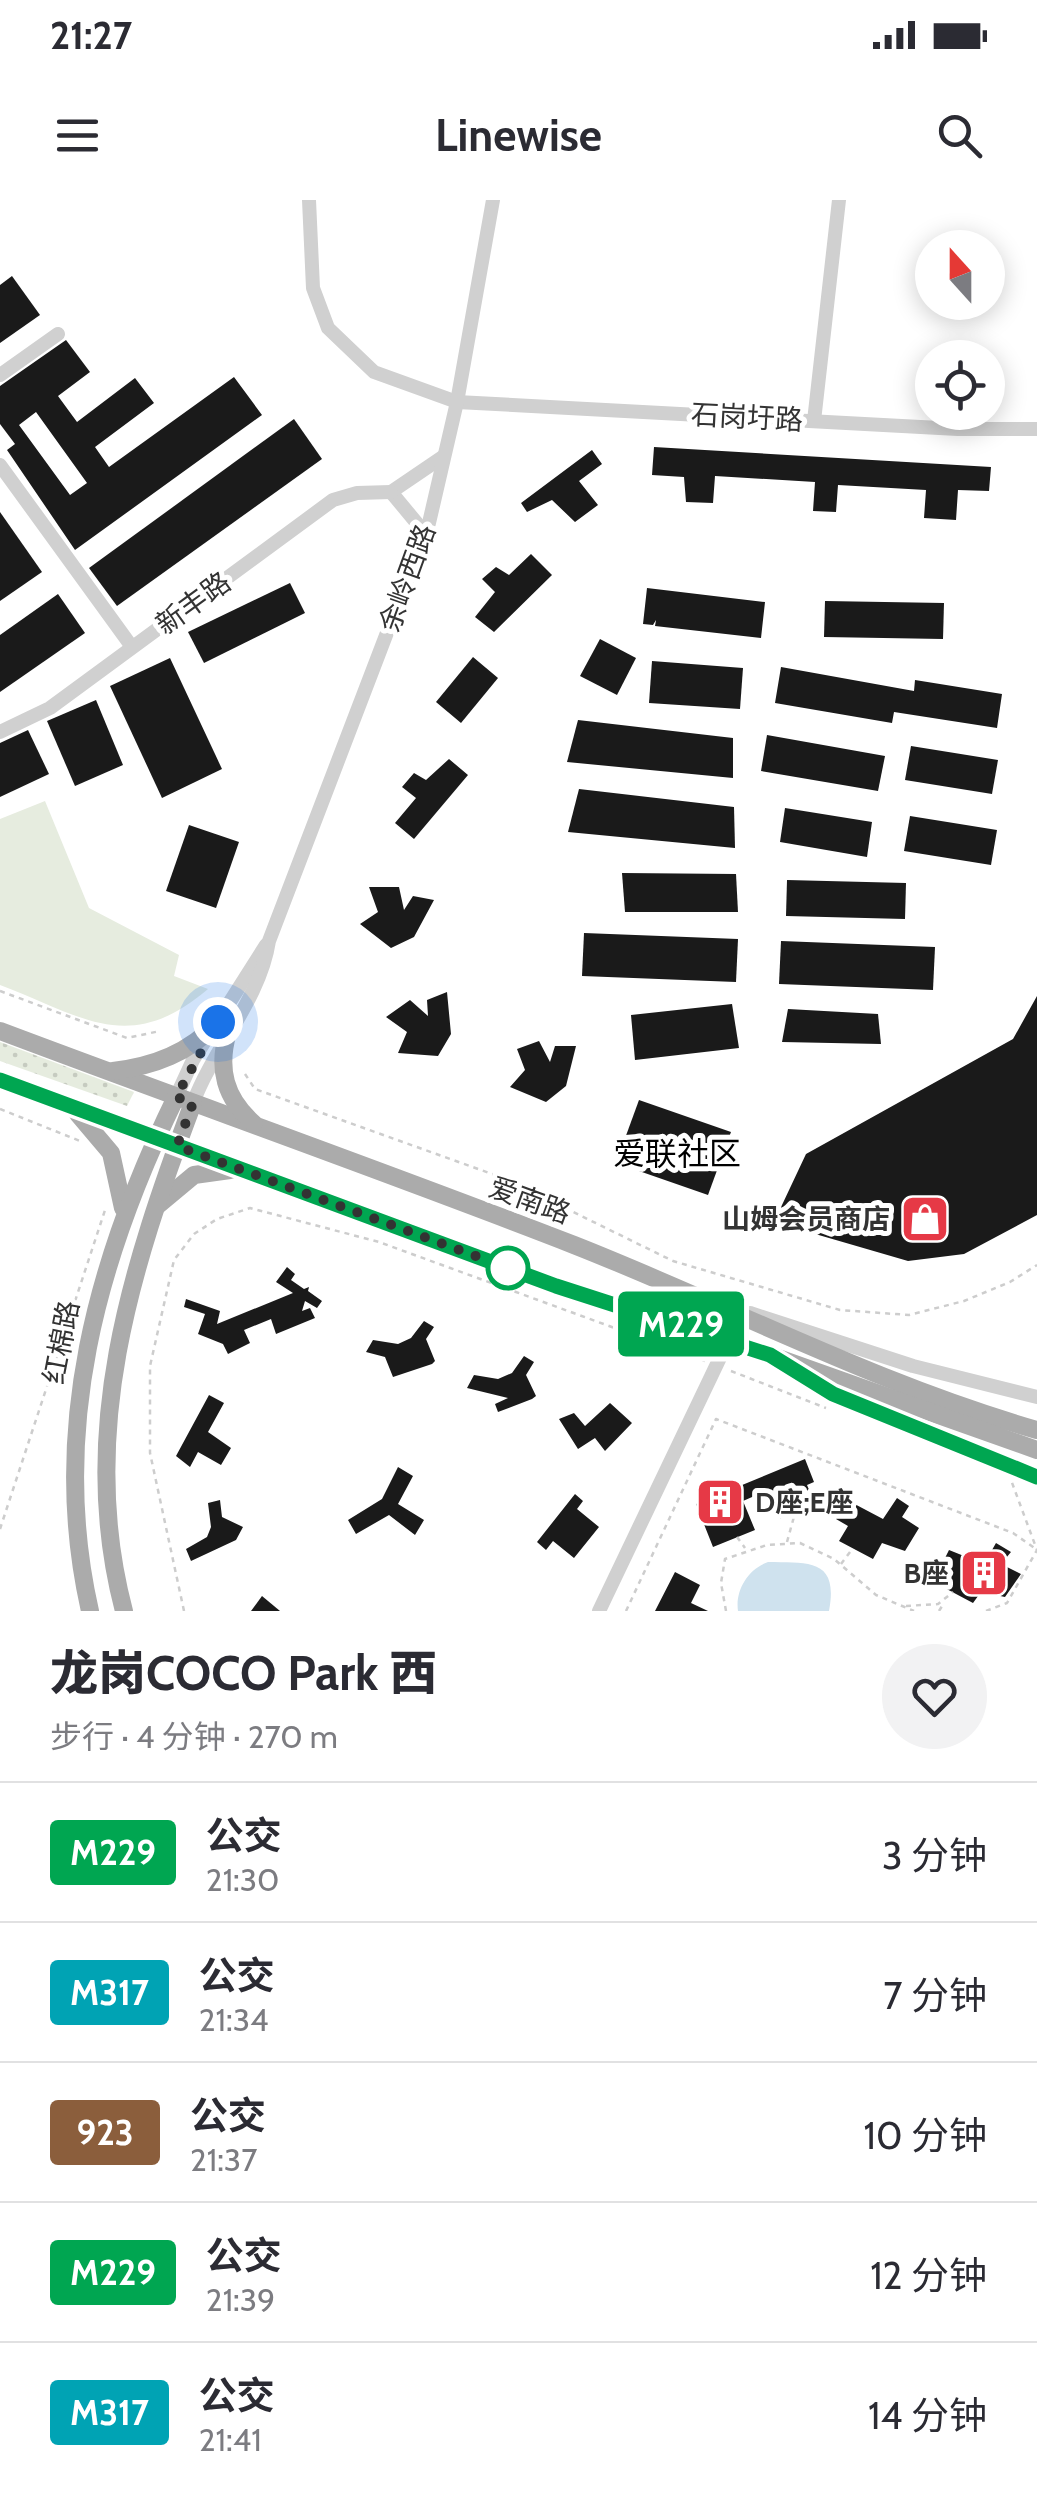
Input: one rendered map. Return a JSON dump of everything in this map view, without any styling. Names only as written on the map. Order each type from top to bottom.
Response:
[{"type":"main road","points":[[109,1072],[168,1058],[223,1027]]},
{"type":"main road","points":[[223,1027],[221,1066],[225,1084],[242,1113],[258,1127]]},
{"type":"main road","name":"爱南路","points":[[0,1031],[576,1246],[1013,1433],[1037,1450]]},
{"type":"main road","name":"爱南路","points":[[0,1080],[556,1286],[1013,1433],[1037,1430]]},
{"type":"main road","name":"红棉路","points":[[90,1611],[75,1523],[76,1424],[87,1342],[123,1217],[156,1138],[184,1100]]},
{"type":"main road","name":"红棉路","points":[[124,1611],[106,1504],[106,1416],[125,1303],[177,1146],[184,1100]]},
{"type":"main road","points":[[66,1104],[88,1122],[111,1153],[123,1193],[123,1217]]},
{"type":"main road","points":[[152,1213],[166,1196],[194,1175],[212,1170],[255,1174]]},
{"type":"street","name":"石岗圩路","points":[[309,200],[312,288],[328,328],[374,372],[457,402],[1037,428]]},
{"type":"street","name":"余岭西路","points":[[184,1100],[269,940],[425,533],[457,402],[493,200]]},
{"type":"street","points":[[814,421],[839,200]]},
{"type":"street","points":[[0,375],[58,334]]},
{"type":"street","points":[[425,533],[390,492],[445,455]]},
{"type":"street","points":[[0,465],[132,647]]},
{"type":"street","name":"新丰路","points":[[0,732],[50,708],[334,500],[357,493],[390,492]]},
{"type":"street","points":[[712,1304],[781,1321],[943,1375],[1037,1397]]},
{"type":"street","points":[[599,1611],[728,1340]]},
{"type":"street","points":[[770,1355],[833,1394],[1037,1477]]},
{"type":"path","points":[[0,991],[127,1038],[160,1032]]},
{"type":"path","points":[[245,1074],[255,1088],[506,1179],[674,1262],[840,1310],[909,1315],[964,1300],[1010,1282],[1037,1265]]},
{"type":"path","points":[[0,1110],[89,1144]]},
{"type":"path","points":[[0,1529],[111,1193]]},
{"type":"path","points":[[184,1611],[150,1453],[150,1366],[174,1260],[194,1234],[217,1219],[250,1208],[379,1242],[827,1408]]},
{"type":"path","points":[[626,1611],[716,1419],[1013,1533],[1037,1550]]},
{"type":"path","points":[[986,1611],[1007,1603],[1037,1550],[1011,1480]]},
{"type":"path","points":[[787,1544],[794,1513]]},
{"type":"path","points":[[737,1537],[746,1550]]},
{"type":"path","points":[[726,1611],[721,1567],[725,1559],[746,1550],[787,1544],[815,1548],[876,1595],[914,1611]]},
{"type":"path","points":[[840,1565],[852,1548]]},
{"type":"path","points":[[939,1611],[953,1592]]},
{"type":"path","points":[[905,1606],[928,1608],[945,1602]]},
{"type":"shaded area","points":[[45,801],[89,908],[179,955],[174,976],[208,989],[180,1009],[130,1026],[82,1018],[0,985],[0,819]]},
{"type":"shaded area","points":[[0,1042],[134,1092],[127,1106],[0,1061]]},
{"type":"water","points":[[768,1562],[808,1564],[825,1572],[831,1594],[829,1611],[738,1611],[744,1581]]},
{"type":"building","points":[[12,276],[40,315],[0,343],[0,285]]},
{"type":"building","points":[[66,340],[90,372],[58,396],[77,422],[135,378],[154,403],[95,447],[109,467],[234,377],[262,415],[75,550],[7,450],[15,444],[0,424],[0,386]],"holes":[[[36,412],[87,483],[70,495],[19,425]]]},
{"type":"building","points":[[294,419],[322,459],[117,606],[89,568]]},
{"type":"building","points":[[654,447],[991,467],[989,491],[958,490],[956,520],[924,518],[926,490],[838,485],[836,512],[813,511],[815,482],[715,476],[713,503],[686,502],[684,477],[652,475]]},
{"type":"building","points":[[592,450],[602,464],[579,481],[598,505],[575,522],[552,500],[527,512],[521,503]]},
{"type":"building","points":[[0,512],[42,572],[0,601]]},
{"type":"building","points":[[531,554],[552,575],[494,632],[475,617],[495,592],[482,579],[496,567],[509,575]]},
{"type":"building","points":[[290,583],[305,613],[204,663],[188,632]]},
{"type":"building","points":[[647,588],[765,602],[761,638],[655,626],[656,620],[653,625],[643,624]]},
{"type":"building","points":[[58,594],[85,633],[0,692],[0,635]]},
{"type":"building","points":[[825,601],[944,603],[943,639],[824,637]]},
{"type":"building","points":[[600,639],[636,658],[617,695],[580,676]]},
{"type":"building","points":[[473,657],[498,678],[461,723],[436,702]]},
{"type":"building","points":[[170,658],[222,769],[162,798],[110,686]]},
{"type":"building","points":[[652,661],[743,668],[740,709],[649,703]]},
{"type":"building","points":[[781,667],[914,691],[915,680],[1002,694],[997,728],[894,712],[892,723],[775,703]]},
{"type":"building","points":[[96,700],[123,765],[75,786],[47,721]]},
{"type":"building","points":[[578,720],[733,738],[733,778],[567,762]]},
{"type":"building","points":[[28,730],[49,774],[0,797],[0,743]]},
{"type":"building","points":[[767,735],[885,756],[878,791],[761,771]]},
{"type":"building","points":[[911,746],[998,760],[992,794],[905,780]]},
{"type":"building","points":[[449,759],[468,775],[414,839],[395,823],[416,798],[402,787],[414,773],[426,780]]},
{"type":"building","points":[[579,789],[734,807],[735,848],[568,832]]},
{"type":"building","points":[[785,808],[872,822],[867,857],[780,842]]},
{"type":"building","points":[[910,816],[997,830],[991,865],[904,851]]},
{"type":"building","points":[[189,825],[239,842],[216,908],[166,891]]},
{"type":"building","points":[[622,873],[736,874],[738,912],[625,912]]},
{"type":"building","points":[[787,880],[906,883],[905,919],[786,916]]},
{"type":"building","points":[[369,887],[399,887],[404,910],[413,896],[434,900],[414,937],[391,948],[360,924],[378,912]]},
{"type":"building","points":[[584,933],[738,939],[736,982],[582,976]]},
{"type":"building","points":[[781,941],[935,947],[933,990],[779,984]]},
{"type":"building","points":[[447,992],[451,1034],[438,1056],[398,1053],[407,1032],[386,1017],[410,1000],[428,1016],[427,1000]]},
{"type":"building","points":[[1037,996],[1037,1215],[964,1254],[908,1261],[774,1222],[806,1154],[1013,1039]]},
{"type":"building","points":[[732,1004],[739,1048],[635,1060],[631,1015]]},
{"type":"building","points":[[788,1009],[878,1014],[881,1044],[782,1042]]},
{"type":"building","points":[[539,1041],[550,1062],[555,1046],[576,1046],[566,1086],[546,1102],[510,1087],[525,1070],[517,1049]]},
{"type":"building","points":[[639,1100],[731,1132],[708,1195],[616,1163]]},
{"type":"building","points":[[287,1267],[295,1274],[291,1280],[304,1289],[309,1287],[308,1291],[322,1301],[317,1308],[305,1301],[302,1311],[310,1308],[315,1318],[276,1334],[271,1319],[244,1330],[250,1343],[228,1354],[223,1344],[198,1334],[205,1314],[184,1307],[186,1299],[220,1311],[217,1324],[293,1293],[276,1282]]},
{"type":"building","points":[[424,1321],[434,1327],[426,1339],[435,1361],[432,1364],[393,1377],[385,1357],[366,1352],[373,1340],[398,1344],[411,1338]]},
{"type":"building","points":[[524,1356],[534,1362],[526,1375],[536,1396],[532,1399],[498,1412],[495,1404],[508,1398],[467,1388],[474,1375],[498,1379],[512,1373]]},
{"type":"building","points":[[209,1395],[224,1403],[208,1432],[231,1448],[221,1465],[198,1452],[190,1467],[176,1456]]},
{"type":"building","points":[[610,1403],[632,1423],[605,1451],[595,1438],[578,1449],[559,1419],[574,1413],[585,1426]]},
{"type":"building","name":"D座;E座","points":[[805,1459],[814,1482],[807,1485],[815,1504],[779,1519],[768,1490],[743,1501],[755,1530],[713,1547],[696,1504]]},
{"type":"building","points":[[398,1467],[413,1476],[398,1504],[424,1520],[415,1535],[389,1515],[356,1534],[348,1520],[382,1499]]},
{"type":"building","points":[[575,1494],[583,1501],[577,1509],[599,1527],[574,1558],[553,1541],[546,1550],[537,1542]]},
{"type":"building","points":[[897,1498],[909,1506],[902,1517],[919,1528],[905,1551],[882,1543],[873,1559],[839,1541],[848,1526],[836,1519],[847,1500],[883,1519]]},
{"type":"building","points":[[220,1500],[222,1517],[243,1527],[236,1540],[191,1561],[186,1549],[207,1537],[211,1527],[208,1503]]},
{"type":"building","name":"B座","points":[[996,1543],[1011,1552],[1001,1564],[1021,1574],[1005,1597],[981,1592],[973,1603],[941,1586],[952,1571],[942,1564],[949,1550],[984,1564]]},
{"type":"building","points":[[675,1572],[700,1585],[691,1603],[708,1611],[655,1611]]},
{"type":"building","points":[[262,1596],[280,1611],[251,1611]]},
{"type":"bus line","name":"M229","points":[[0,1080],[556,1286],[770,1355],[833,1394],[1037,1477]]},
{"type":"place","name":"山姆会员商店","points":[[925,1219]]},
{"type":"place","name":"D座;E座","points":[[720,1502]]},
{"type":"place","name":"B座","points":[[984,1573]]},
{"type":"district","name":"爱联社区","points":[[677,1153]]},
{"type":"route","points":[[218,1022],[193,1060],[176,1097],[193,1103],[177,1146],[522,1273],[508,1268]]}]
